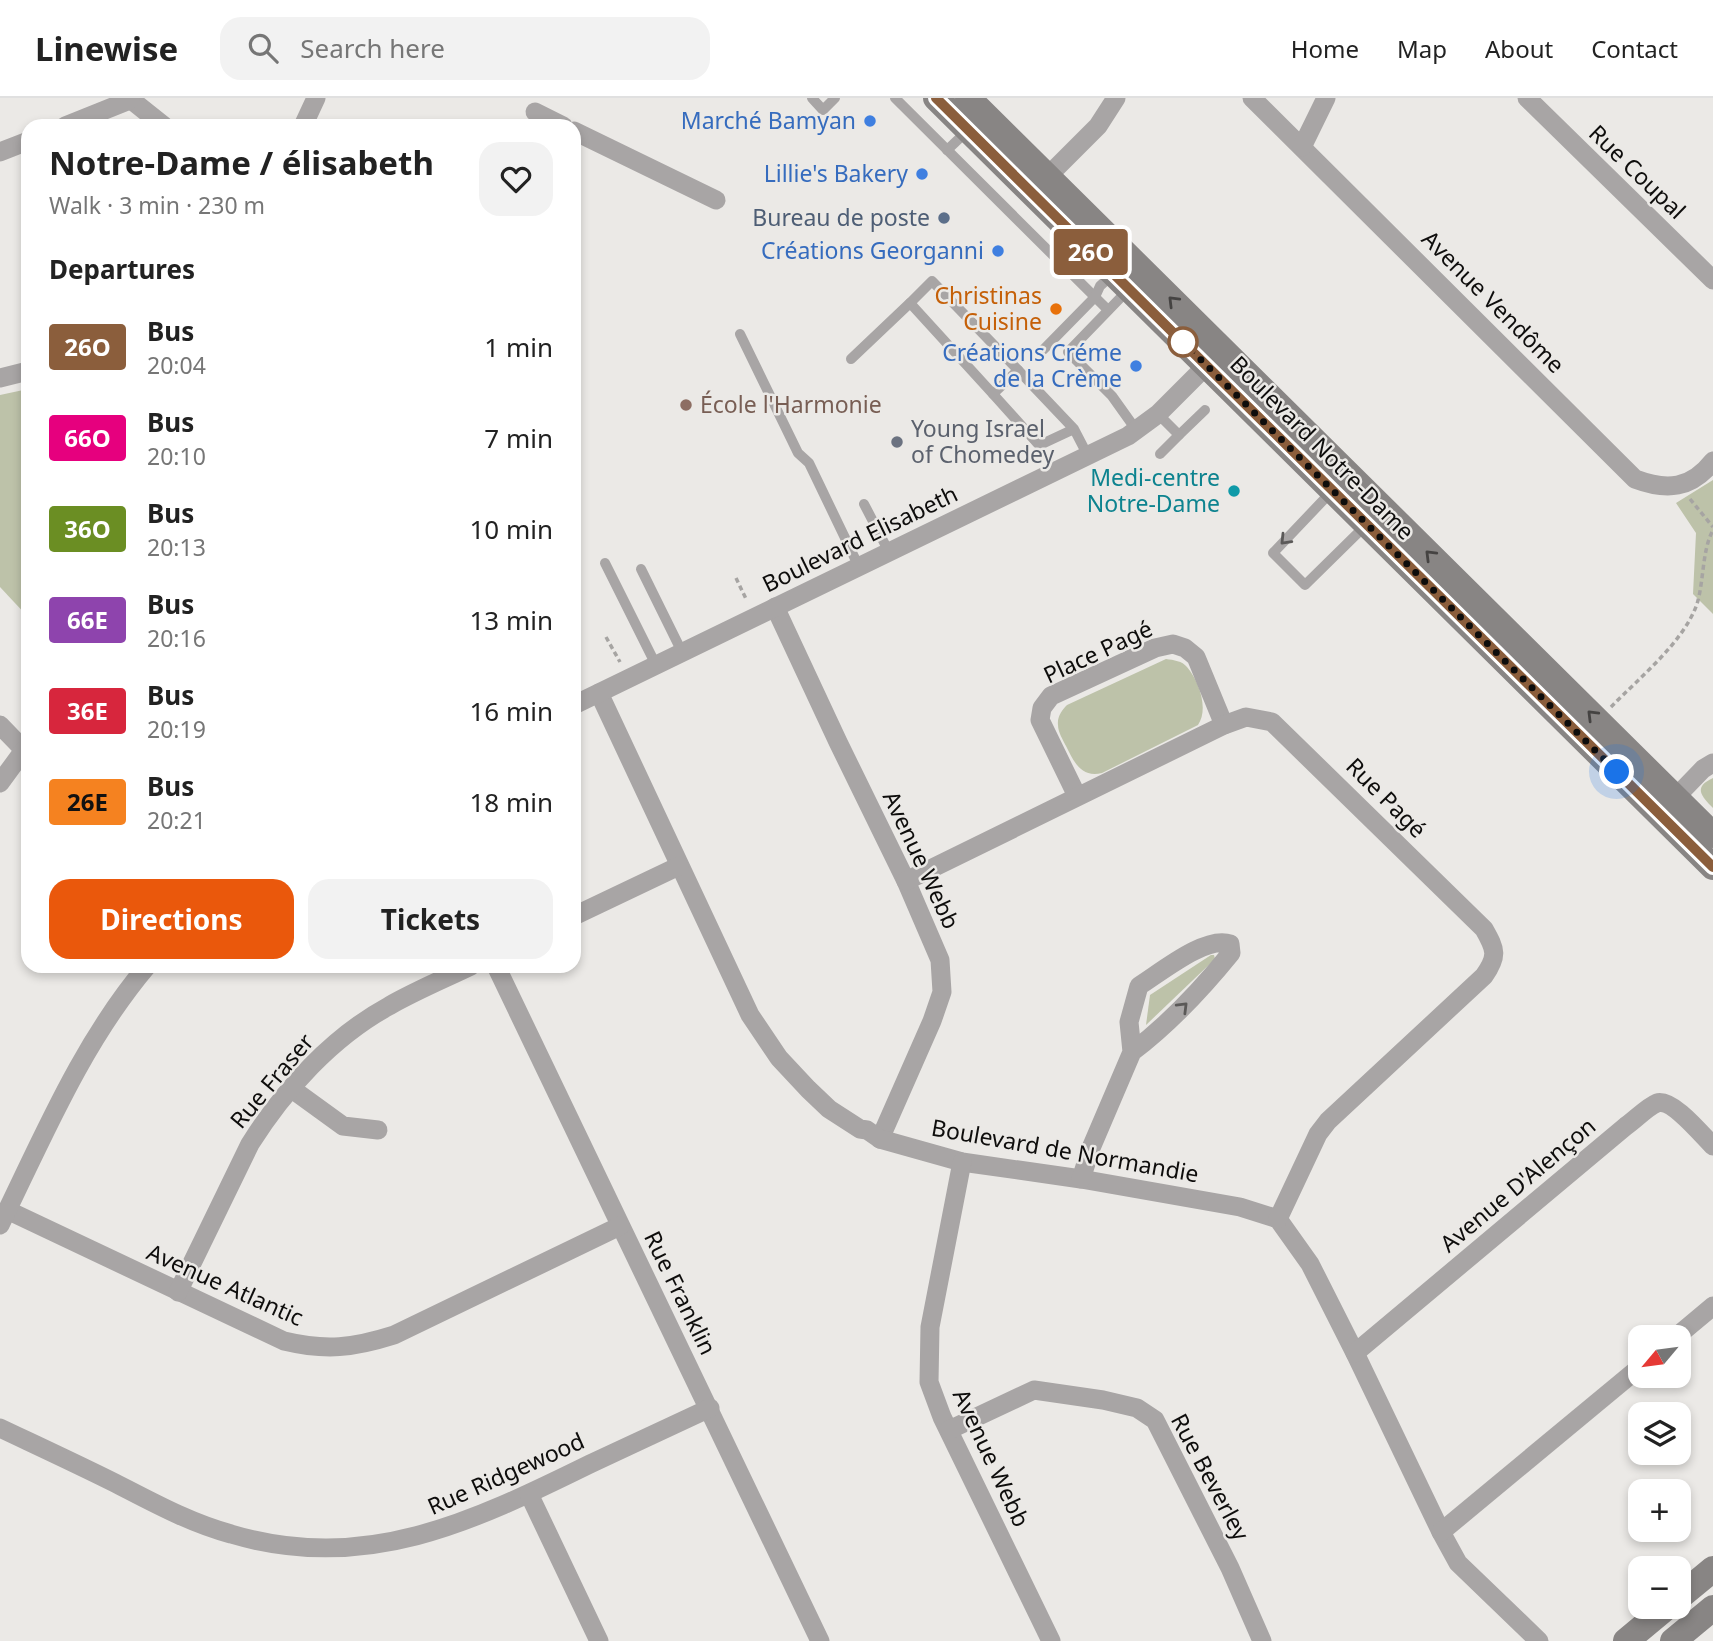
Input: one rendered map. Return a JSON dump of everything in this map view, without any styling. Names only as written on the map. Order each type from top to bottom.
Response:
[{"type":"street","points":[[306,119],[316,98]]},
{"type":"street","name":"Boulevard Notre-Dame","points":[[936,98],[968,130],[1039,184],[1214,357],[1713,835]]},
{"type":"street","name":"Boulevard Notre-Dame","points":[[968,98],[1120,281],[1214,357],[1333,491],[1713,867]]},
{"type":"street","points":[[1039,184],[1098,126],[1116,98]]},
{"type":"street","name":"Avenue Vendôme","points":[[1252,98],[1635,480],[1655,486],[1678,486]]},
{"type":"street","points":[[1302,147],[1326,98]]},
{"type":"street","name":"Rue Coupal","points":[[1527,98],[1713,280]]},
{"type":"street","points":[[82,119],[130,99],[155,119]]},
{"type":"street","points":[[581,134],[716,200]]},
{"type":"street","points":[[0,152],[21,144]]},
{"type":"street","name":"Boulevard Elisabeth","points":[[581,702],[1137,431],[1158,414],[1214,357]]},
{"type":"street","points":[[0,378],[21,372]]},
{"type":"street","points":[[1678,486],[1694,479],[1713,463]]},
{"type":"street","name":"Avenue Webb","points":[[775,607],[906,881],[940,960],[942,992],[880,1139]]},
{"type":"street","name":"Place Pagé","points":[[1077,796],[1040,720],[1042,708],[1051,696],[1155,648],[1172,644],[1185,648],[1196,657],[1224,725]]},
{"type":"street","name":"Boulevard de Normandie","points":[[599,693],[750,1015],[779,1058],[829,1108],[880,1139],[962,1162],[1081,1179],[1240,1207],[1278,1219]]},
{"type":"street","name":"Rue Pagé","points":[[906,881],[1224,725],[1246,717],[1272,722],[1484,929],[1494,947],[1494,962],[1484,976],[1328,1121],[1318,1134],[1278,1219]]},
{"type":"street","points":[[0,724],[21,747]]},
{"type":"street","points":[[0,783],[21,758]]},
{"type":"street","points":[[1675,798],[1703,769],[1713,763]]},
{"type":"street","points":[[581,913],[679,866]]},
{"type":"street","points":[[1081,1179],[1091,1148],[1132,1052],[1129,1022],[1139,986],[1201,947],[1222,941],[1230,944],[1231,953],[1206,984],[1156,1034],[1132,1052]]},
{"type":"street","points":[[4,1217],[84,1054],[118,1001],[141,973]]},
{"type":"street","name":"Rue Fraser","points":[[178,1292],[250,1144],[264,1121],[336,1042],[387,1006],[456,973]]},
{"type":"street","name":"Rue Franklin","points":[[499,973],[820,1641]]},
{"type":"street","points":[[292,1089],[343,1126],[378,1130]]},
{"type":"street","name":"Avenue D'Alençon","points":[[1355,1353],[1615,1135],[1657,1103],[1667,1102],[1713,1146]]},
{"type":"street","name":"Avenue Webb","points":[[962,1162],[930,1327],[927,1361],[929,1382],[949,1430],[1051,1641]]},
{"type":"street","name":"Avenue Atlantic","points":[[4,1217],[284,1341],[310,1348],[338,1349],[365,1345],[394,1335],[620,1226]]},
{"type":"street","points":[[1278,1219],[1310,1264],[1458,1563],[1539,1641]]},
{"type":"street","points":[[1690,1325],[1713,1306]]},
{"type":"street","points":[[1441,1532],[1628,1377]]},
{"type":"street","name":"Rue Beverley","points":[[949,1430],[1034,1390],[1103,1399],[1138,1408],[1156,1420],[1225,1557],[1262,1641]]},
{"type":"street","name":"Rue Ridgewood","points":[[0,1428],[200,1524],[279,1545],[345,1548],[388,1544],[438,1532],[529,1494],[710,1408]]},
{"type":"street","points":[[529,1494],[599,1641]]},
{"type":"street","points":[[1691,1587],[1713,1569]]},
{"type":"street","points":[[1673,1641],[1713,1608]]},
{"type":"street","points":[[1626,1641],[1652,1619]]},
{"type":"lane","points":[[812,98],[823,110],[835,98]]},
{"type":"lane","points":[[895,98],[1108,310]]},
{"type":"lane","points":[[947,150],[968,130]]},
{"type":"lane","points":[[851,359],[932,281],[1074,429],[1088,456]]},
{"type":"lane","points":[[1043,350],[1096,297],[1100,286],[1120,281]]},
{"type":"lane","points":[[1120,281],[1108,310],[1068,352],[1112,396],[1137,431]]},
{"type":"lane","points":[[909,303],[1040,445],[1074,429]]},
{"type":"lane","points":[[740,334],[798,453],[809,463],[859,567]]},
{"type":"lane","points":[[993,394],[1018,370]]},
{"type":"lane","points":[[1160,454],[1205,410]]},
{"type":"lane","points":[[1158,414],[1179,435]]},
{"type":"lane","points":[[1333,491],[1273,553],[1305,585],[1367,525]]},
{"type":"lane","points":[[864,504],[889,552]]},
{"type":"lane","points":[[605,563],[656,665]]},
{"type":"lane","points":[[641,569],[682,652]]},
{"type":"path","points":[[1610,708],[1677,638],[1689,621],[1700,593],[1713,529],[1678,486]]},
{"type":"path","points":[[736,578],[747,601]]},
{"type":"path","points":[[606,637],[620,663]]},
{"type":"green space","points":[[21,390],[21,610],[0,587],[0,395]]},
{"type":"green space","points":[[1713,480],[1713,614],[1693,594],[1696,533],[1676,503]]},
{"type":"green space","points":[[1166,659],[1183,663],[1195,680],[1203,703],[1198,725],[1102,773],[1083,771],[1072,758],[1059,730],[1058,719],[1063,709]]},
{"type":"green space","points":[[1713,778],[1713,808],[1705,800],[1701,788]]},
{"type":"green space","points":[[1214,955],[1215,959],[1146,1025],[1150,995]]},
{"type":"bus line","name":"26O","points":[[936,98],[1713,867]]},
{"type":"place","name":"Marché Bamyan","points":[[870,121]]},
{"type":"place","name":"Lillie's Bakery","points":[[922,174]]},
{"type":"place","name":"Bureau de poste","points":[[944,218]]},
{"type":"place","name":"Créations Georganni","points":[[998,251]]},
{"type":"place","name":"Christinas Cuisine","points":[[1056,309]]},
{"type":"place","name":"Créations Créme de la Crème","points":[[1136,366]]},
{"type":"place","name":"École l'Harmonie","points":[[686,405]]},
{"type":"place","name":"Young Israel of Chomedey","points":[[897,442]]},
{"type":"place","name":"Medi-centre Notre-Dame","points":[[1234,491]]},
{"type":"route","points":[[1183,342],[1617,772]]}]
